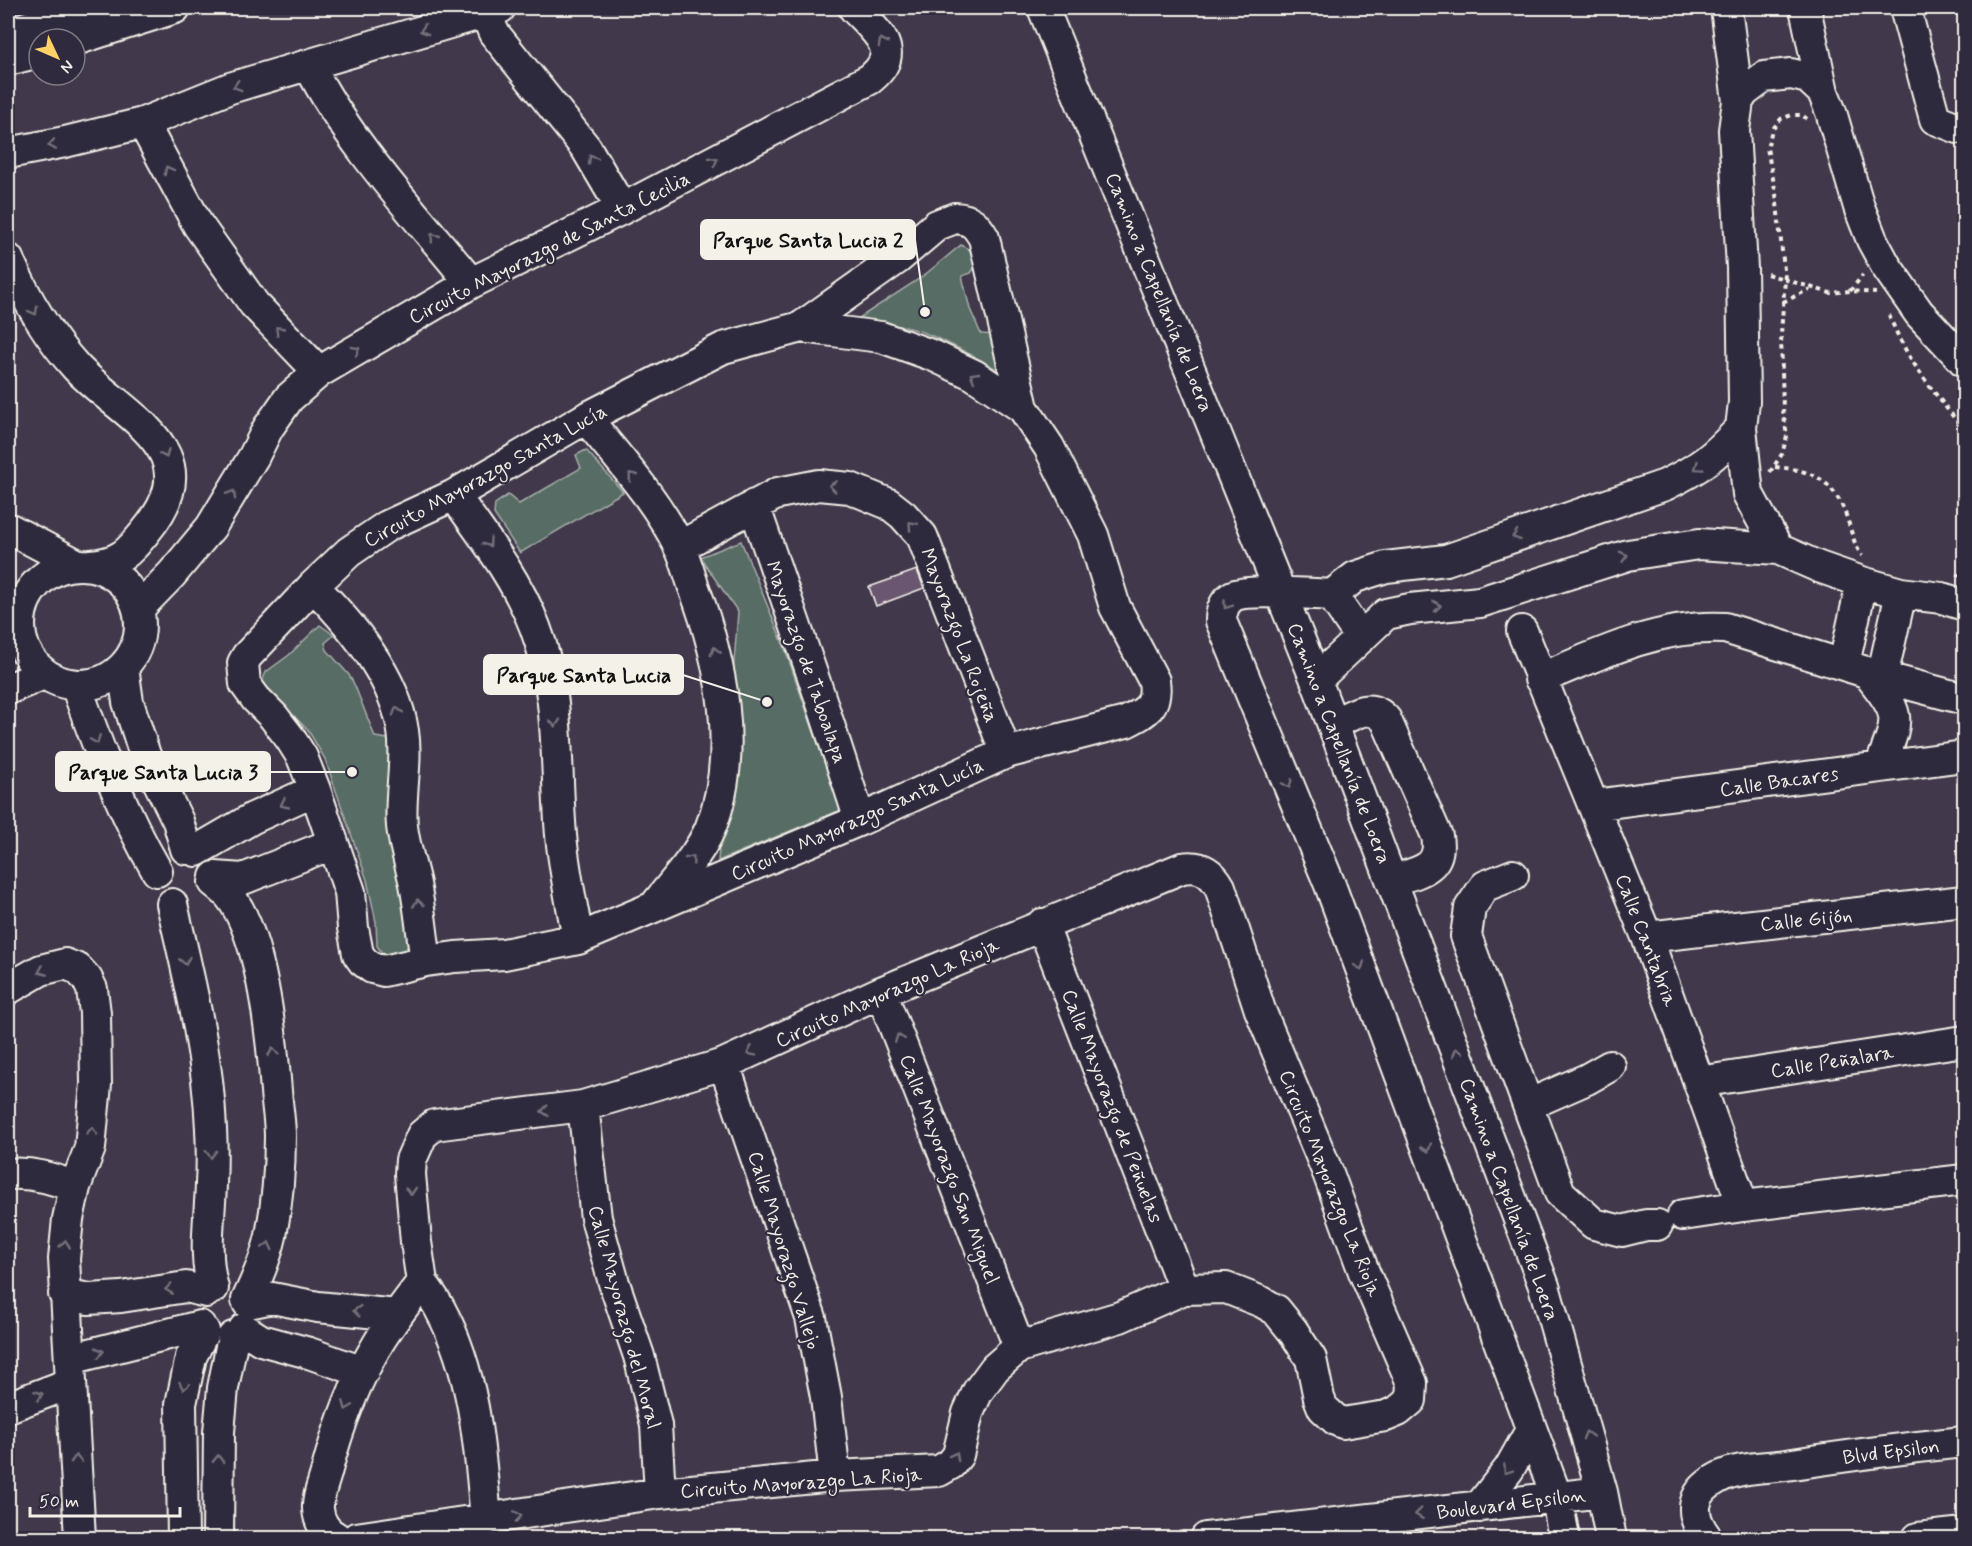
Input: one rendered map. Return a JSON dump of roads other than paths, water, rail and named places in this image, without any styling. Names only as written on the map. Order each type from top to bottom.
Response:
[{"type":"street","points":[[9,33],[90,8]]},
{"type":"street","points":[[87,36],[175,8]]},
{"type":"street","name":"Circuito Mayorazgo de Santa Cecilia","points":[[138,609],[172,574],[211,527],[254,456],[268,428],[289,398],[320,372],[471,283],[622,209],[870,79],[879,72],[886,61],[884,41],[854,8]]},
{"type":"street","name":"Camino a Capellanía de Loera","points":[[1043,8],[1281,592],[1438,1000],[1544,1286],[1602,1492],[1611,1539]]},
{"type":"street","points":[[1726,8],[1738,101],[1734,130],[1742,268],[1744,402],[1741,428],[1748,494],[1778,549]]},
{"type":"street","points":[[1805,8],[1823,92],[1859,207],[1872,240],[1886,266],[1919,314],[1965,362]]},
{"type":"street","points":[[1905,8],[1935,119],[1958,128],[1965,126]]},
{"type":"street","points":[[8,153],[143,123],[230,88],[492,10],[494,33],[586,148],[622,209]]},
{"type":"street","points":[[9,33],[27,44]]},
{"type":"street","points":[[309,65],[344,125],[471,283]]},
{"type":"street","points":[[1738,101],[1744,92],[1764,76],[1791,74],[1808,78],[1823,92]]},
{"type":"street","points":[[143,123],[198,225],[254,304],[320,372]]},
{"type":"street","name":"Circuito Mayorazgo Santa Lucía","points":[[955,218],[966,219],[976,224],[989,251],[1023,408],[1049,447],[1093,535],[1115,606],[1154,681],[1155,694],[1150,707],[1145,712],[1126,722],[1006,753],[860,820],[578,939],[504,954],[426,961],[384,971],[372,968],[363,961],[358,954],[350,892],[302,757],[273,716],[245,684],[243,675],[243,663],[247,656],[313,586],[349,552],[387,526],[454,495],[586,418],[723,348],[801,327],[897,259],[937,225],[955,218]]},
{"type":"street","points":[[8,259],[43,327],[77,368],[149,431],[165,452],[170,466],[171,481],[165,504],[153,523],[127,553],[118,560],[84,565],[59,568],[42,578],[18,586],[22,611],[14,632],[32,662],[44,674],[59,682],[76,685],[93,684],[109,678],[123,667],[132,655],[138,640],[141,625],[138,609],[128,589],[112,573],[84,565],[8,528]]},
{"type":"street","name":"Circuito Mayorazgo Santa Lucía","points":[[801,327],[881,338],[934,356],[974,375],[1023,408]]},
{"type":"street","points":[[586,418],[649,496],[679,547],[706,618],[716,656],[724,714],[724,761],[719,797],[710,828],[700,847],[656,905]]},
{"type":"street","points":[[1564,1539],[1557,1498],[1330,885],[1221,621],[1225,604],[1236,595],[1281,592],[1332,595],[1355,577],[1386,567],[1446,560],[1665,485],[1696,470],[1719,452],[1741,428]]},
{"type":"street","name":"Mayorazgo La Rojeña","points":[[679,547],[778,493],[819,484],[850,488],[889,504],[903,515],[922,536],[1006,753]]},
{"type":"street","points":[[454,495],[514,580],[536,629],[552,693],[558,755],[561,837],[578,939]]},
{"type":"street","points":[[165,504],[186,519],[211,527]]},
{"type":"street","name":"Mayorazgo de Taboalapa","points":[[753,505],[860,820]]},
{"type":"street","points":[[1316,680],[1386,614],[1410,609],[1480,602],[1628,555],[1699,544],[1778,549],[1819,567],[1864,571],[1901,593],[1942,598],[1965,605]]},
{"type":"street","points":[[1864,571],[1864,671],[1892,707],[1895,718],[1895,730],[1880,767]]},
{"type":"street","points":[[313,586],[343,616],[378,666],[394,700],[403,730],[405,762],[402,823],[415,884],[426,961]]},
{"type":"street","points":[[1864,671],[1901,593]]},
{"type":"street","points":[[1332,595],[1361,639]]},
{"type":"street","points":[[1540,679],[1643,638],[1706,627],[1725,628],[1864,671],[1965,699]]},
{"type":"street","name":"Calle Cantabria","points":[[1522,631],[1647,937],[1743,1206]]},
{"type":"street","points":[[123,667],[128,702],[145,756],[191,850]]},
{"type":"street","points":[[8,689],[44,674]]},
{"type":"street","points":[[76,685],[114,781],[143,847],[157,871]]},
{"type":"street","points":[[1333,725],[1360,711],[1374,710],[1382,714],[1437,836],[1439,848],[1437,857],[1425,870],[1393,880]]},
{"type":"street","name":"Calle Bacares","points":[[1594,805],[1965,756]]},
{"type":"street","points":[[191,850],[253,818],[315,790]]},
{"type":"street","points":[[215,880],[243,879],[332,844]]},
{"type":"street","points":[[215,880],[206,899],[198,905],[180,907],[164,899],[158,890],[156,881],[157,871],[168,854],[176,850],[191,850],[205,855],[211,863],[215,880],[228,894],[240,914],[252,945],[267,1012],[280,1136],[271,1235],[263,1266],[243,1317],[223,1389],[219,1432],[218,1539]]},
{"type":"street","name":"Circuito Mayorazgo La Rioja","points":[[356,1539],[486,1520],[660,1493],[835,1476],[930,1472],[946,1468],[958,1455],[968,1413],[978,1391],[995,1368],[1019,1347],[1120,1317],[1184,1289],[1226,1288],[1276,1310],[1308,1352],[1323,1408],[1336,1420],[1343,1423],[1386,1416],[1398,1411],[1411,1400],[1412,1383],[1364,1272],[1328,1173],[1260,1010],[1220,887],[1214,875],[1193,866],[1182,868],[881,992],[724,1064],[583,1106],[453,1121],[435,1125],[422,1135],[411,1160],[410,1173],[422,1282],[439,1306],[450,1328],[470,1392],[481,1462],[486,1520]]},
{"type":"street","points":[[1513,875],[1485,886],[1470,908],[1466,936],[1560,1193],[1594,1224],[1622,1231],[1743,1206],[1965,1180]]},
{"type":"street","name":"Calle Gijón","points":[[1647,937],[1965,901]]},
{"type":"street","points":[[172,904],[198,1015],[211,1127],[212,1183],[208,1242],[210,1290],[198,1305],[197,1320],[202,1329],[212,1337],[222,1339],[243,1317],[272,1298],[318,1307],[397,1315]]},
{"type":"street","name":"Calle Mayorazgo de Peñuelas","points":[[1042,924],[1184,1289]]},
{"type":"street","points":[[8,989],[41,970],[65,964],[78,969],[92,989],[95,1013],[96,1084],[90,1148],[75,1187],[68,1220],[64,1294],[71,1371],[80,1539]]},
{"type":"street","points":[[1438,1000],[1484,986]]},
{"type":"street","name":"Calle Mayorazgo San Miguel","points":[[881,992],[1019,1347]]},
{"type":"street","name":"Calle Peñalara","points":[[1699,1082],[1965,1041]]},
{"type":"street","name":"Calle Mayorazgo Vallejo","points":[[724,1064],[811,1318],[826,1397],[835,1476]]},
{"type":"street","points":[[1528,1105],[1587,1079],[1610,1066]]},
{"type":"street","name":"Calle Mayorazgo del Moral","points":[[583,1106],[596,1218],[614,1283],[639,1356],[656,1425],[660,1493]]},
{"type":"street","points":[[8,1174],[50,1177],[75,1187]]},
{"type":"street","points":[[337,1539],[327,1533],[318,1509],[336,1438],[348,1404],[378,1343],[422,1282]]},
{"type":"street","points":[[64,1294],[89,1299],[121,1298],[186,1287],[210,1290],[229,1286],[236,1289],[243,1317],[261,1341],[309,1353],[363,1372]]},
{"type":"street","points":[[8,1407],[71,1371],[202,1329]]},
{"type":"street","points":[[183,1539],[181,1404],[191,1357],[202,1329]]},
{"type":"street","points":[[1479,1507],[1509,1469],[1531,1430]]},
{"type":"street","name":"Blvd Epsilon","points":[[1707,1539],[1699,1528],[1694,1514],[1697,1499],[1702,1491],[1718,1478],[1741,1471],[1965,1442]]},
{"type":"street","name":"Boulevard Epsilon","points":[[1206,1539],[1602,1492]]},
{"type":"street","points":[[1918,1539],[1965,1533]]},
{"type":"place","name":"Parque Santa Lucia 2","points":[[925,312]]},
{"type":"place","name":"Parque Santa Lucia","points":[[767,702]]},
{"type":"place","name":"Parque Santa Lucia 3","points":[[352,772]]}]
